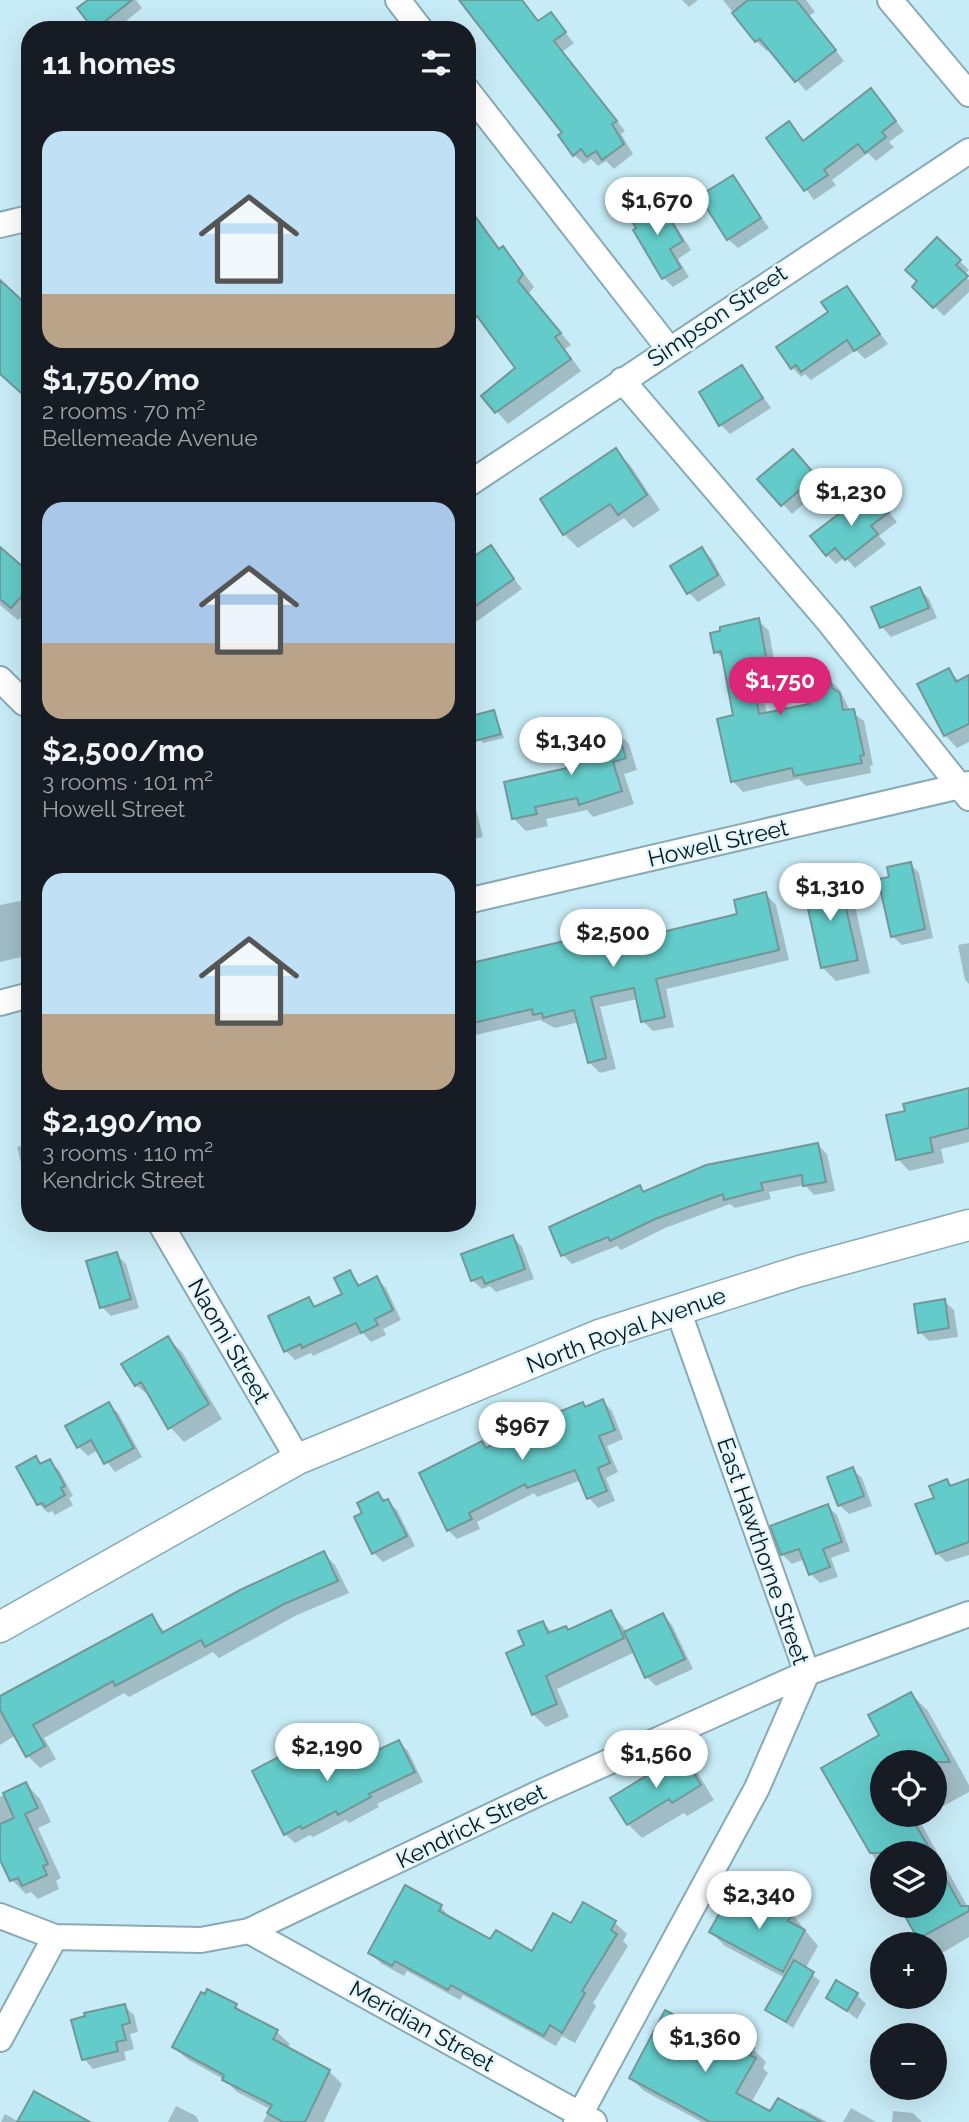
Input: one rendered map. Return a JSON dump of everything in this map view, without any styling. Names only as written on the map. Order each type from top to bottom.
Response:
[{"type":"street","points":[[398,0],[414,21]]},
{"type":"street","points":[[890,0],[969,94]]},
{"type":"street","points":[[476,102],[669,349]]},
{"type":"street","name":"Simpson Street","points":[[476,479],[969,151]]},
{"type":"street","points":[[0,225],[21,221]]},
{"type":"street","points":[[622,380],[829,622],[966,790]]},
{"type":"street","points":[[0,679],[18,702]]},
{"type":"street","name":"Howell Street","points":[[476,899],[966,790]]},
{"type":"street","points":[[0,1003],[21,999]]},
{"type":"street","name":"North Royal Avenue","points":[[0,1627],[298,1459],[599,1335],[800,1270],[969,1225]]},
{"type":"street","name":"Naomi Street","points":[[165,1232],[298,1459]]},
{"type":"street","name":"East Hawthorne Street","points":[[584,2119],[757,1788],[807,1673],[678,1310]]},
{"type":"street","name":"Kendrick Street","points":[[0,1916],[55,1937],[201,1940],[249,1931],[537,1794],[807,1673],[969,1614]]},
{"type":"street","name":"Meridian Street","points":[[249,1931],[584,2119]]},
{"type":"street","points":[[0,2039],[55,1937]]},
{"type":"building","points":[[88,0],[132,0],[105,21],[87,21],[77,8]]},
{"type":"building","points":[[459,0],[522,0],[538,21],[551,12],[566,32],[554,41],[617,121],[612,124],[624,144],[602,160],[596,151],[587,157],[581,149],[573,156],[558,135],[562,133]]},
{"type":"building","points":[[748,0],[796,0],[836,50],[795,82],[760,39],[755,42],[732,13]]},
{"type":"building","points":[[871,88],[896,121],[882,132],[886,137],[865,153],[858,144],[824,170],[828,175],[804,191],[766,138],[789,121],[803,141]]},
{"type":"building","points":[[733,175],[761,218],[727,240],[699,196]]},
{"type":"building","points":[[652,200],[659,212],[664,209],[683,241],[670,249],[681,268],[662,279],[633,230],[636,228],[628,215]]},
{"type":"building","points":[[476,217],[499,249],[503,246],[523,274],[518,281],[561,333],[555,337],[571,359],[495,413],[481,396],[515,368],[477,316]]},
{"type":"building","points":[[937,237],[961,260],[956,265],[968,276],[933,308],[912,287],[917,281],[905,270]]},
{"type":"building","points":[[0,280],[21,300],[21,393],[0,374]]},
{"type":"building","points":[[847,286],[880,334],[854,351],[847,340],[801,372],[796,365],[791,369],[776,347],[828,312],[821,302]]},
{"type":"building","points":[[742,365],[763,398],[719,426],[699,392]]},
{"type":"building","points":[[616,448],[647,495],[618,515],[610,504],[563,535],[540,499]]},
{"type":"building","points":[[793,449],[816,476],[781,506],[757,479]]},
{"type":"building","points":[[874,494],[889,512],[871,526],[878,534],[845,560],[835,548],[826,556],[810,536],[853,503],[857,507]]},
{"type":"building","points":[[491,545],[514,579],[476,606],[476,555]]},
{"type":"building","points":[[0,547],[21,565],[21,597],[11,608],[0,599]]},
{"type":"building","points":[[702,547],[718,575],[687,594],[670,566]]},
{"type":"building","points":[[920,587],[929,608],[880,628],[871,607]]},
{"type":"building","points":[[759,618],[768,668],[751,671],[759,714],[809,704],[804,683],[830,678],[832,688],[840,693],[843,710],[854,709],[864,755],[860,756],[862,763],[794,776],[792,768],[731,782],[717,719],[733,715],[721,651],[714,653],[710,633],[720,631],[720,627]]},
{"type":"building","points":[[949,668],[956,682],[969,675],[969,724],[944,736],[917,684]]},
{"type":"building","points":[[494,710],[501,734],[476,741],[476,715]]},
{"type":"building","points":[[617,729],[626,758],[613,762],[622,791],[579,805],[577,798],[535,807],[537,814],[512,819],[504,782],[567,768],[563,746]]},
{"type":"building","points":[[911,862],[925,929],[891,937],[878,879],[889,877],[887,867]]},
{"type":"building","points":[[839,878],[858,960],[821,968],[803,886]]},
{"type":"building","points":[[766,892],[779,950],[656,979],[665,1017],[641,1022],[634,988],[591,997],[606,1058],[588,1063],[574,1010],[543,1018],[542,1013],[533,1015],[532,1009],[476,1022],[476,962],[607,931],[609,941],[616,940],[617,943],[737,914],[734,900]]},
{"type":"building","points":[[969,1088],[969,1128],[930,1138],[933,1152],[896,1160],[886,1115],[905,1111],[903,1104]]},
{"type":"building","points":[[818,1143],[826,1182],[803,1186],[802,1175],[761,1183],[763,1190],[724,1200],[723,1194],[655,1219],[610,1241],[608,1237],[561,1256],[549,1227],[640,1185],[643,1192],[706,1165]]},
{"type":"building","points":[[513,1235],[525,1269],[485,1284],[482,1277],[471,1281],[461,1254]]},
{"type":"building","points":[[117,1252],[131,1299],[100,1308],[86,1261]]},
{"type":"building","points":[[350,1270],[358,1286],[377,1276],[393,1310],[375,1319],[378,1325],[361,1333],[356,1323],[302,1348],[301,1344],[284,1352],[268,1316],[309,1297],[314,1307],[342,1294],[334,1278]]},
{"type":"building","points":[[945,1299],[949,1328],[918,1333],[914,1304]]},
{"type":"building","points":[[168,1336],[209,1404],[168,1429],[141,1382],[135,1386],[121,1364]]},
{"type":"building","points":[[603,1399],[615,1430],[599,1436],[610,1463],[598,1468],[607,1491],[587,1499],[575,1470],[527,1488],[525,1484],[469,1513],[472,1519],[447,1531],[419,1473],[482,1441],[486,1448],[519,1432],[516,1424],[542,1414],[544,1418],[583,1402],[585,1407]]},
{"type":"building","points":[[109,1402],[134,1448],[104,1464],[91,1440],[77,1448],[65,1426]]},
{"type":"building","points":[[36,1456],[40,1464],[50,1459],[65,1486],[61,1488],[65,1495],[45,1507],[42,1503],[37,1505],[16,1467]]},
{"type":"building","points":[[853,1467],[864,1496],[838,1506],[827,1477]]},
{"type":"building","points":[[947,1479],[950,1486],[969,1479],[969,1542],[936,1554],[915,1504],[934,1498],[929,1486]]},
{"type":"building","points":[[378,1492],[383,1501],[388,1499],[407,1536],[372,1554],[354,1517],[362,1513],[357,1503]]},
{"type":"building","points":[[828,1504],[842,1542],[823,1549],[830,1567],[809,1575],[799,1549],[781,1555],[770,1526]]},
{"type":"building","points":[[324,1551],[338,1581],[284,1604],[205,1647],[201,1640],[115,1686],[113,1681],[33,1725],[45,1746],[26,1757],[0,1710],[0,1696],[152,1614],[162,1633],[240,1590]]},
{"type":"building","points":[[611,1610],[624,1638],[546,1676],[557,1704],[532,1715],[506,1653],[524,1645],[518,1631],[543,1621],[548,1633],[566,1626],[568,1630]]},
{"type":"building","points":[[663,1613],[685,1659],[645,1678],[624,1632]]},
{"type":"building","points":[[911,1692],[943,1750],[870,1750],[870,1827],[917,1827],[925,1841],[870,1841],[870,1853],[821,1768],[879,1735],[868,1715]]},
{"type":"building","points":[[399,1740],[415,1772],[369,1794],[371,1797],[338,1815],[336,1811],[284,1835],[252,1771],[286,1753],[293,1766],[342,1742],[352,1762]]},
{"type":"building","points":[[682,1754],[701,1785],[672,1803],[669,1799],[627,1825],[610,1798]]},
{"type":"building","points":[[26,1782],[38,1808],[25,1814],[48,1864],[43,1866],[47,1875],[22,1886],[18,1878],[10,1881],[0,1860],[0,1824],[14,1818],[3,1793]]},
{"type":"building","points":[[947,1881],[961,1906],[969,1906],[969,1911],[931,1932],[914,1932],[906,1918],[947,1918]]},
{"type":"building","points":[[405,1885],[442,1905],[439,1911],[490,1939],[496,1930],[532,1951],[553,1913],[571,1923],[583,1902],[616,1921],[611,1930],[617,1934],[582,1991],[585,1993],[562,2033],[550,2025],[544,2036],[451,1985],[448,1990],[395,1961],[392,1966],[368,1953]]},
{"type":"building","points":[[739,1895],[766,1909],[771,1901],[793,1913],[788,1921],[805,1930],[783,1972],[709,1932],[724,1905],[732,1909]]},
{"type":"building","points":[[794,1960],[814,1972],[786,2022],[765,2010]]},
{"type":"building","points":[[836,1980],[858,1993],[847,2011],[826,1998]]},
{"type":"building","points":[[207,1989],[237,2004],[235,2008],[278,2030],[273,2039],[330,2070],[305,2122],[283,2122],[267,2113],[272,2105],[222,2080],[224,2075],[172,2047],[201,1992],[205,1994]]},
{"type":"building","points":[[125,2004],[130,2023],[122,2025],[126,2040],[116,2042],[118,2051],[82,2060],[71,2020],[85,2016],[84,2013]]},
{"type":"building","points":[[665,2010],[716,2037],[720,2029],[754,2048],[750,2055],[756,2058],[736,2093],[770,2111],[778,2098],[821,2122],[710,2122],[629,2078]]},
{"type":"building","points":[[34,2091],[90,2122],[17,2122]]}]
